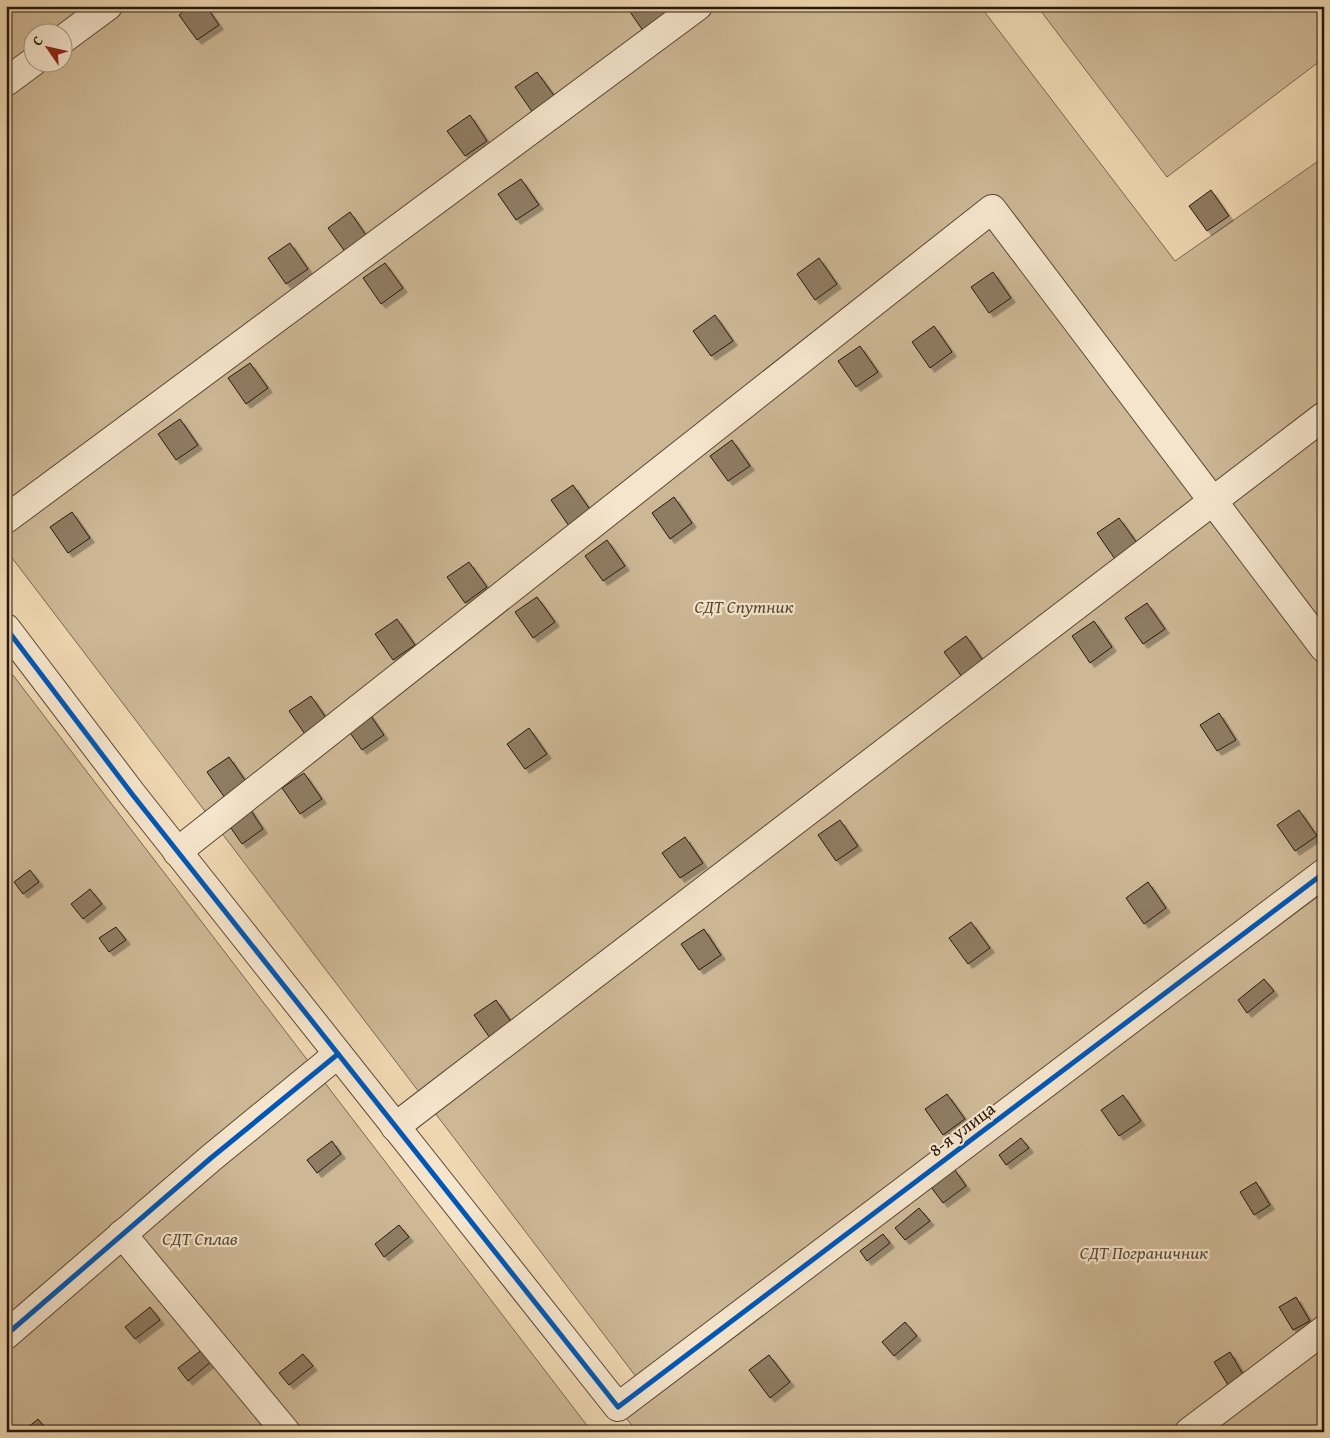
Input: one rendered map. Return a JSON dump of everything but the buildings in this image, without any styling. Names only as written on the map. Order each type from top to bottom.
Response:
[{"type":"street","points":[[72,33],[108,6]]},
{"type":"street","points":[[6,519],[698,6]]},
{"type":"street","points":[[6,82],[22,70]]},
{"type":"street","points":[[177,852],[992,208],[1324,648]]},
{"type":"street","points":[[6,628],[177,852],[395,1127],[1324,416]]},
{"type":"street","name":"8-я улица","points":[[395,1127],[618,1407],[1324,873]]},
{"type":"street","points":[[6,1335],[211,1158],[338,1054]]},
{"type":"street","points":[[122,1234],[286,1432]]},
{"type":"street","points":[[1189,1432],[1324,1330]]},
{"type":"green space","name":"СДТ Спутник","points":[[6,6],[980,6],[1175,261],[1324,157],[1324,866],[640,1382],[6,550]]},
{"type":"green space","points":[[1037,6],[1324,6],[1324,58],[1167,177]]},
{"type":"green space","name":"СДТ Сплав","points":[[6,666],[592,1432],[6,1432]]},
{"type":"green space","name":"СДТ Пограничник","points":[[1324,892],[1324,1432],[637,1432],[623,1414]]},
{"type":"cycle path","points":[[6,628],[132,794],[618,1407],[1324,873]]},
{"type":"cycle path","points":[[6,1335],[211,1158],[338,1054]]}]
